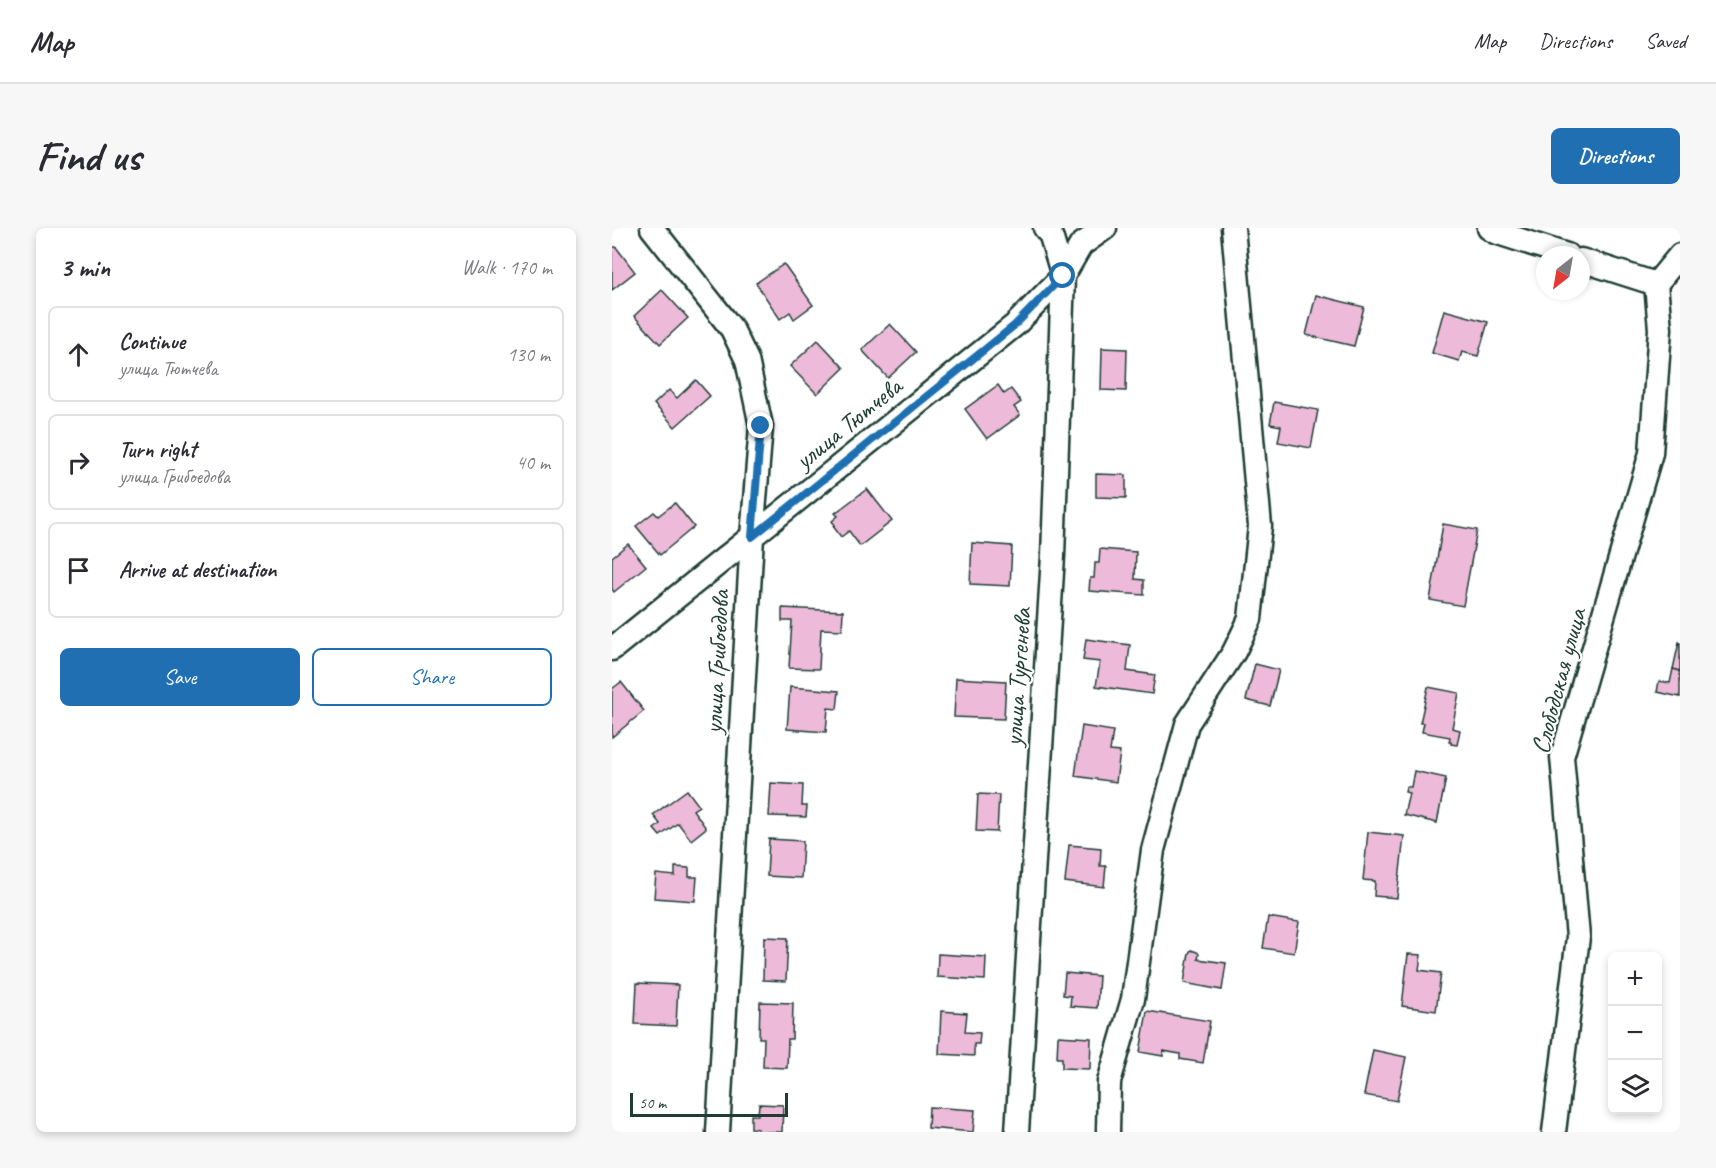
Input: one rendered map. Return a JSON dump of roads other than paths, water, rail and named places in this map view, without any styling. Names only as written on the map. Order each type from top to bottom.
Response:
[{"type":"street","name":"улица Грибоедова","points":[[652,228],[732,329],[747,360],[761,426],[752,537],[718,1132]]},
{"type":"street","name":"улица Тургенева","points":[[1017,1132],[1053,556],[1063,276],[1052,236],[1045,228]]},
{"type":"street","name":"улица Тютчева","points":[[612,649],[1015,325],[1063,276],[1082,245],[1106,228]]},
{"type":"street","points":[[1108,1132],[1109,1082],[1133,999],[1153,850],[1187,724],[1234,652],[1250,619],[1260,526],[1233,228]]},
{"type":"street","points":[[1489,228],[1539,246]]},
{"type":"street","points":[[1590,263],[1656,284],[1680,255]]},
{"type":"street","name":"Слободская улица","points":[[1554,1132],[1578,937],[1562,758],[1651,453],[1660,329],[1656,284]]}]
